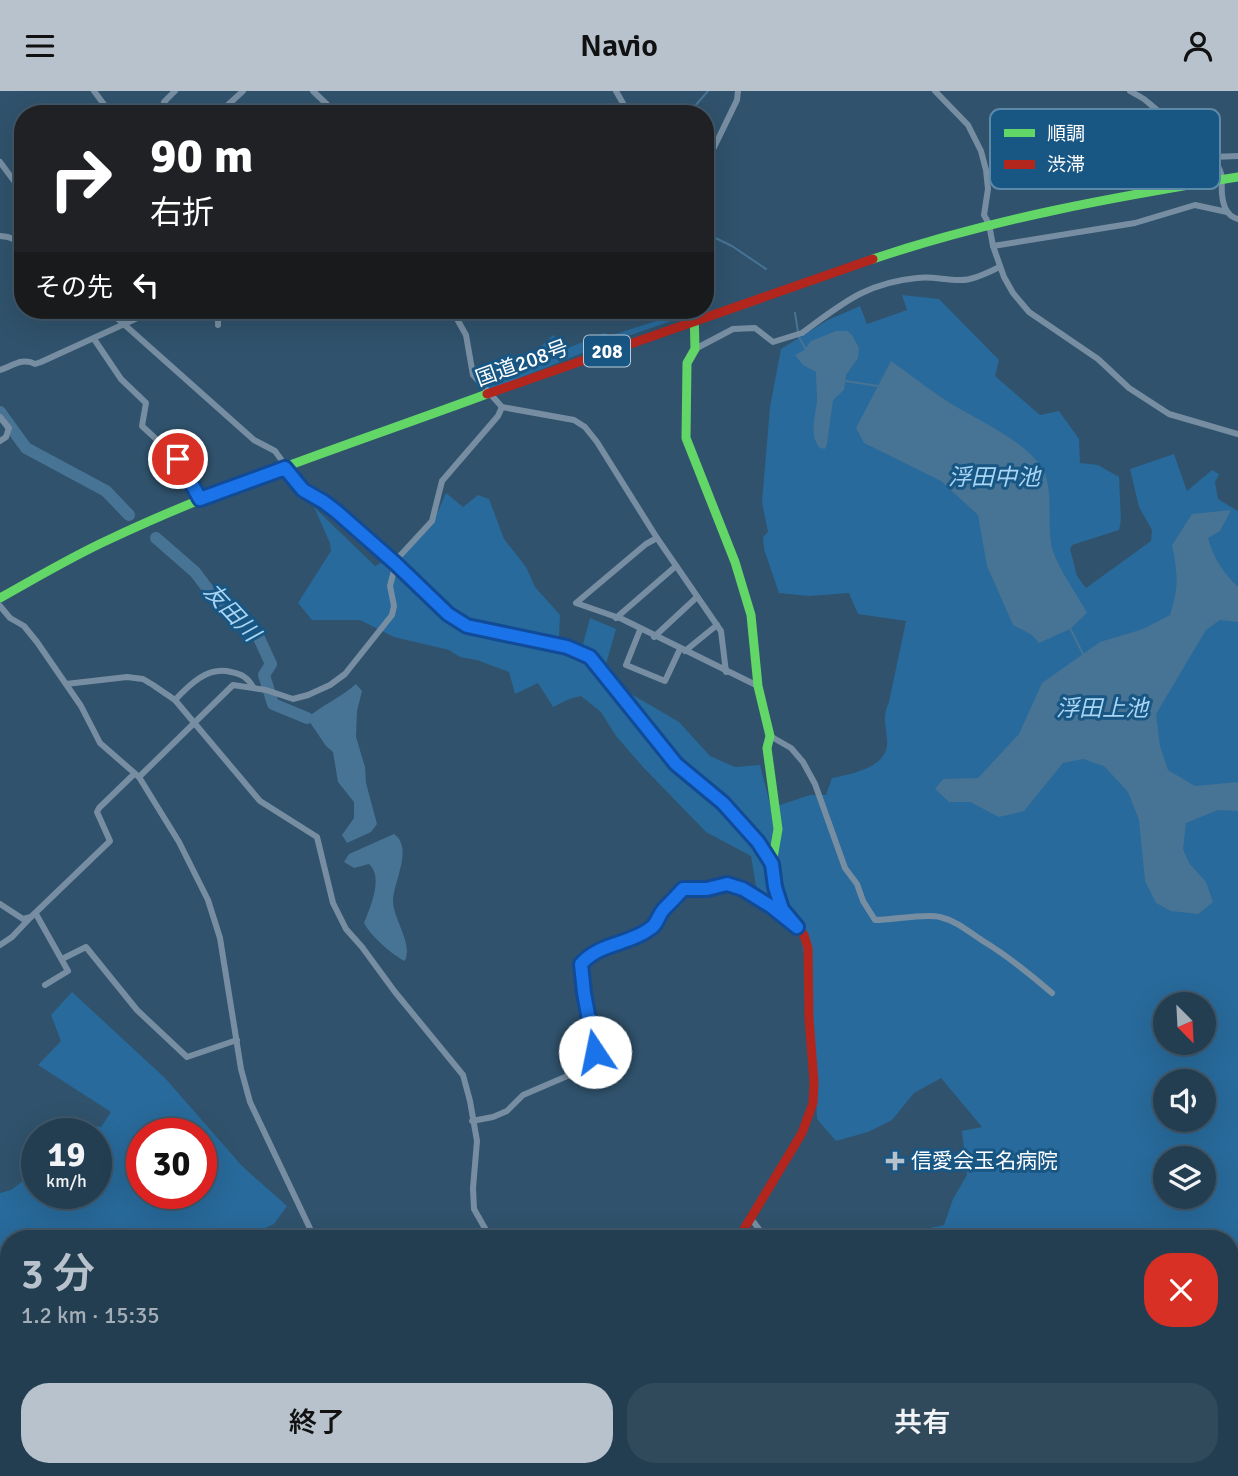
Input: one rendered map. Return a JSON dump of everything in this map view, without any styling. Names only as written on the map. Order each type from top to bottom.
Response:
[{"type":"main road","name":"国道208号","points":[[1222,179],[1238,177]]},
{"type":"main road","name":"国道208号","points":[[714,314],[907,248],[989,224],[1063,207],[1165,189]]},
{"type":"main road","name":"国道208号","points":[[0,598],[38,575],[200,499],[700,319]]},
{"type":"main road","points":[[694,321],[695,349],[687,363],[686,438],[751,615],[758,686],[770,736],[770,780],[778,829],[772,864],[775,887],[782,909],[804,935],[808,948],[810,1033],[814,1051],[815,1088],[810,1114],[745,1230]]},
{"type":"street","points":[[166,105],[164,102],[175,91]]},
{"type":"street","points":[[228,105],[243,91]]},
{"type":"street","points":[[313,91],[327,105]]},
{"type":"street","points":[[714,147],[737,100],[737,91]]},
{"type":"street","points":[[935,91],[968,125],[981,151],[988,189],[984,215],[989,224],[1000,267],[1013,293],[1030,312],[1098,359],[1129,388],[1169,414],[1238,434]]},
{"type":"street","points":[[1130,91],[1156,109]]},
{"type":"street","points":[[1220,157],[1238,156]]},
{"type":"street","points":[[0,162],[14,181]]},
{"type":"street","points":[[1220,174],[1220,187],[1227,212],[1238,219]]},
{"type":"street","points":[[993,246],[1135,223],[1195,205],[1227,212]]},
{"type":"street","points":[[695,349],[733,329],[755,328],[773,342],[794,336],[802,333],[844,301],[878,285],[918,277],[939,276],[961,281],[1000,267]]},
{"type":"street","points":[[119,319],[254,440],[275,451],[303,490],[324,502],[395,563],[448,614],[467,626],[567,647],[590,657],[676,764],[734,814],[758,842],[772,864]]},
{"type":"street","points":[[0,370],[26,361],[35,364],[133,319]]},
{"type":"street","points":[[218,319],[218,325]]},
{"type":"street","points":[[458,319],[466,334],[473,375],[502,407],[574,420],[585,427],[597,442],[657,538],[721,631],[726,672]]},
{"type":"street","points":[[94,339],[121,379],[146,403],[142,426],[181,461],[200,499]]},
{"type":"street","points":[[0,945],[12,937],[110,841],[97,812],[233,685],[253,687],[293,699],[330,685],[345,674],[392,615],[394,606],[390,586],[395,563],[432,521],[442,481],[498,416],[502,407]]},
{"type":"street","points":[[0,417],[9,428],[5,441]]},
{"type":"street","points":[[657,538],[646,544],[576,603],[616,618],[758,686]]},
{"type":"street","points":[[616,618],[676,566]]},
{"type":"street","points":[[654,637],[697,597]]},
{"type":"street","points":[[0,606],[10,618],[24,626],[81,706],[100,743],[136,776],[179,842],[208,900],[220,938],[241,1069],[250,1102],[311,1230]]},
{"type":"street","points":[[640,630],[626,665],[665,681],[683,650],[717,625]]},
{"type":"street","points":[[175,700],[191,683],[222,670],[249,679],[253,687]]},
{"type":"street","points":[[66,684],[127,677],[143,679],[175,700],[260,801],[317,837],[332,903],[346,929],[463,1075],[477,1141],[472,1188],[474,1209],[486,1230]]},
{"type":"street","points":[[770,736],[791,748],[803,762],[819,795],[845,868],[857,884],[863,901],[875,920],[940,916],[964,927],[1004,953],[1052,993]]},
{"type":"street","points":[[472,1121],[494,1117],[507,1111],[523,1094],[593,1065],[595,1052],[581,964],[592,953],[634,938],[651,928],[683,889],[707,889],[727,884],[743,889],[797,927]]},
{"type":"street","points":[[0,904],[23,919],[33,916]]},
{"type":"street","points":[[33,916],[68,971],[45,985]]},
{"type":"street","points":[[62,959],[86,947],[137,1010],[187,1057],[237,1040]]},
{"type":"street","points":[[752,1220],[759,1230]]},
{"type":"shaded area","points":[[902,295],[939,299],[999,360],[995,376],[1040,415],[1059,411],[1079,439],[1080,463],[1098,465],[1119,477],[1119,530],[1072,545],[1070,549],[1077,576],[1086,588],[1151,541],[1152,530],[1139,507],[1130,469],[1174,454],[1187,491],[1212,470],[1219,474],[1215,482],[1218,499],[1238,511],[1238,1230],[922,1230],[944,1225],[953,1199],[967,1175],[962,1131],[982,1127],[941,1078],[914,1093],[892,1120],[868,1132],[836,1141],[817,1119],[810,985],[800,934],[757,892],[751,856],[706,832],[643,767],[616,736],[601,712],[581,696],[553,707],[538,683],[515,694],[509,672],[477,660],[460,657],[449,650],[394,637],[360,620],[312,620],[298,603],[331,551],[314,507],[375,566],[396,555],[432,525],[446,493],[463,507],[478,495],[489,499],[504,539],[526,567],[535,587],[560,615],[559,638],[583,644],[590,618],[616,629],[604,671],[626,691],[679,722],[710,756],[735,767],[760,765],[771,808],[810,795],[826,795],[832,778],[868,768],[882,757],[886,749],[886,712],[906,621],[858,614],[849,593],[809,596],[779,593],[764,549],[763,537],[768,532],[762,502],[770,407],[781,349],[828,320],[860,306],[867,324],[907,310]]},
{"type":"shaded area","points":[[662,319],[677,319],[605,344],[490,390],[486,386],[525,369],[535,352],[553,335],[568,348],[605,333],[609,336]]},
{"type":"shaded area","points":[[72,992],[165,1078],[200,1118],[126,1118],[126,1209],[217,1209],[217,1137],[242,1166],[287,1206],[274,1224],[261,1230],[0,1230],[0,1193],[11,1190],[21,1182],[21,1209],[112,1209],[112,1118],[107,1118],[111,1112],[38,1065],[61,1041],[51,1015]]},
{"type":"water","points":[[836,331],[847,331],[859,348],[858,358],[846,375],[844,390],[833,400],[825,449],[820,448],[814,432],[816,372],[803,365],[795,355],[804,350],[811,341]]},
{"type":"water","name":"浮田中池","points":[[891,361],[947,401],[1002,433],[1038,462],[1047,482],[1052,548],[1063,573],[1087,613],[1070,629],[1039,643],[1032,635],[1013,625],[987,566],[978,515],[941,481],[864,443],[856,428]]},
{"type":"water","name":"浮田上池","points":[[1231,510],[1220,531],[1208,538],[1220,565],[1238,587],[1238,622],[1220,620],[1206,630],[1156,714],[1160,746],[1168,770],[1195,786],[1238,782],[1238,811],[1218,810],[1186,823],[1183,849],[1189,863],[1206,882],[1213,902],[1198,914],[1171,911],[1156,903],[1145,881],[1139,820],[1128,792],[1104,766],[1083,759],[1063,763],[1024,811],[999,817],[970,802],[949,802],[935,789],[943,779],[978,778],[1019,734],[1042,683],[1100,642],[1143,629],[1170,615],[1177,580],[1172,545],[1192,514]]},
{"type":"water","points":[[356,684],[362,691],[357,711],[356,737],[377,824],[371,832],[347,843],[342,835],[354,818],[354,802],[338,782],[333,752],[307,718]]},
{"type":"water","points":[[394,834],[400,840],[402,856],[393,902],[407,947],[405,961],[382,944],[364,923],[376,884],[373,870],[369,864],[354,868],[344,862],[349,854]]},
{"type":"waterway","points":[[696,105],[708,91]]},
{"type":"waterway","points":[[714,237],[766,269]]},
{"type":"waterway","points":[[795,313],[798,332]]},
{"type":"waterway","points":[[799,337],[805,348]]},
{"type":"waterway","points":[[846,381],[878,386]]},
{"type":"waterway","name":"友田川","points":[[0,412],[26,448],[106,491],[129,515]]},
{"type":"waterway","name":"友田川","points":[[156,538],[195,572],[226,613],[259,638],[271,664],[264,675],[273,704],[307,718]]},
{"type":"waterway","points":[[1070,628],[1083,654]]},
{"type":"traffic: fast","points":[[1220,180],[1238,177]]},
{"type":"traffic: fast","points":[[873,259],[1008,221],[1168,189]]},
{"type":"traffic: fast","points":[[694,319],[695,349],[687,363],[686,438],[735,562],[751,615],[758,686],[770,736],[767,748],[778,829],[772,864],[775,887],[785,912]]},
{"type":"traffic: fast","points":[[0,598],[94,547],[201,499],[487,394]]},
{"type":"traffic: jam","points":[[714,315],[873,259]]},
{"type":"traffic: jam","points":[[487,394],[701,319]]},
{"type":"traffic: jam","points":[[743,1230],[802,1133],[813,1103],[808,948],[804,935],[785,912]]},
{"type":"place","name":"信愛会玉名病院","points":[[895,1161]]},
{"type":"route","points":[[178,459],[200,499],[285,468],[303,490],[337,512],[448,614],[467,626],[567,647],[590,657],[676,764],[713,793],[768,855],[782,909],[797,927],[743,889],[727,884],[707,889],[683,889],[651,928],[634,938],[592,953],[581,964],[595,1052]]}]
